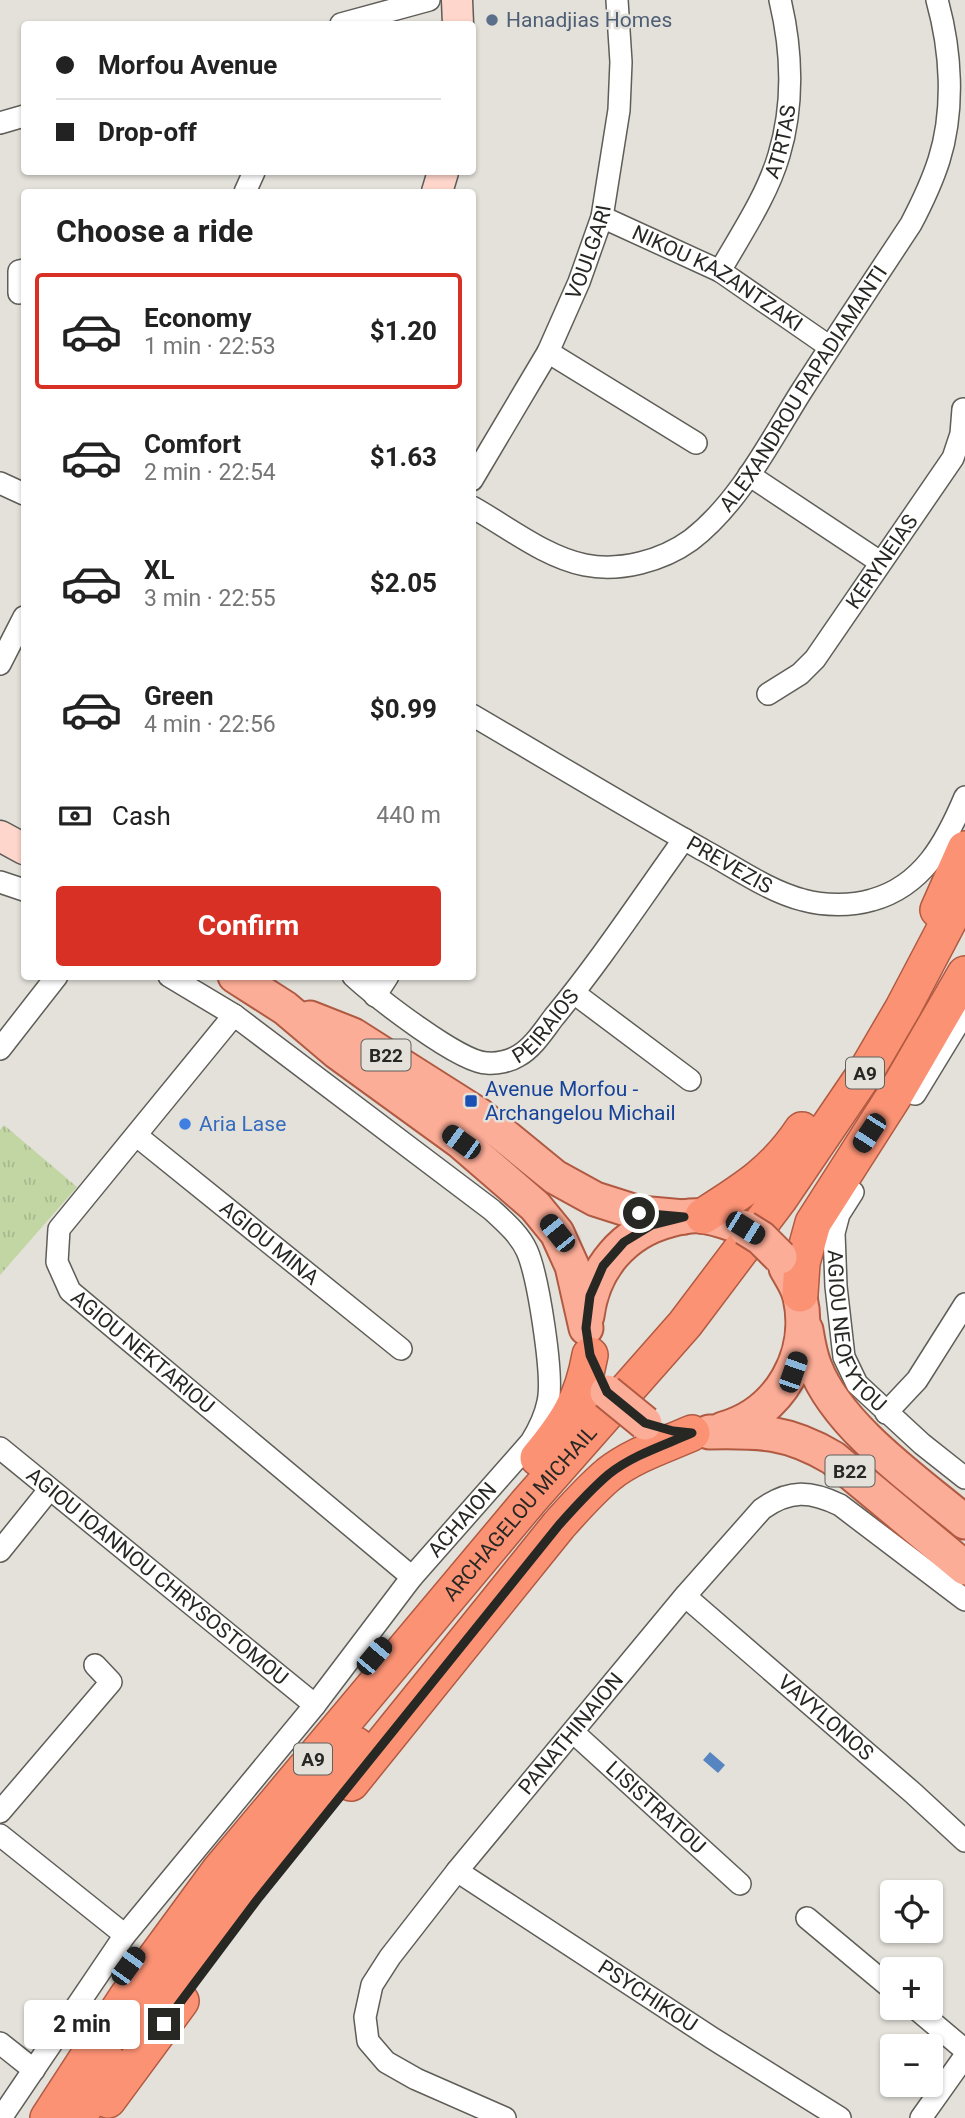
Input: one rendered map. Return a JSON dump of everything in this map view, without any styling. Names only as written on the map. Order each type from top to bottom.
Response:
[{"type":"highway","points":[[693,1216],[749,1187],[785,1156],[852,1061],[940,906],[965,849]]},
{"type":"highway","name":"ARCHAGELOU MICHAIL","points":[[48,2118],[126,1998],[219,1871],[529,1501],[685,1324],[780,1198],[865,1073],[909,997],[965,890]]},
{"type":"highway","name":"ARCHAGELOU MICHAIL","points":[[78,2118],[146,2009],[240,1888],[543,1514],[700,1336],[799,1208],[883,1083],[965,937]]},
{"type":"highway","points":[[802,1307],[802,1263],[813,1223],[896,1093],[965,974]]},
{"type":"highway","points":[[31,2118],[112,1987],[205,1860],[561,1430],[574,1409],[588,1342]]},
{"type":"highway","points":[[97,2118],[109,2098],[257,1900],[559,1525],[611,1472],[650,1451],[701,1433]]},
{"type":"main road","points":[[457,0],[458,21]]},
{"type":"main road","points":[[0,836],[21,847]]},
{"type":"main road","name":"B22","points":[[241,980],[285,1007],[337,1052],[461,1142],[535,1206],[557,1233],[572,1266],[588,1342],[607,1392],[645,1423],[673,1431],[764,1432],[793,1437],[813,1446],[833,1458],[965,1568]]},
{"type":"main road","name":"B22","points":[[285,1007],[353,1035],[479,1115],[555,1177],[595,1199],[639,1213],[693,1216],[745,1228],[761,1238],[780,1257],[802,1307],[815,1368],[846,1417],[864,1436],[965,1522]]},
{"type":"main road","points":[[588,1342],[590,1296],[603,1266],[624,1242],[652,1225],[693,1216]]},
{"type":"main road","name":"B22","points":[[701,1433],[735,1425],[759,1412],[778,1394],[793,1372],[802,1347],[802,1307]]},
{"type":"street","points":[[352,21],[429,0]]},
{"type":"street","name":"VOULGARI","points":[[476,473],[548,352],[579,282],[602,217],[620,110],[621,61],[617,0]]},
{"type":"street","name":"ATRTAS","points":[[720,271],[760,200],[779,157],[789,111],[789,60],[780,0]]},
{"type":"street","name":"ALEXANDROU PAPADIAMANTI","points":[[476,509],[559,557],[586,565],[623,565],[664,555],[689,541],[713,520],[749,475],[911,224],[940,158],[948,116],[949,61],[937,0]]},
{"type":"street","points":[[0,123],[21,117]]},
{"type":"street","name":"NIKOU KAZANTZAKI","points":[[602,217],[720,271],[830,347]]},
{"type":"street","points":[[19,293],[21,271]]},
{"type":"street","points":[[548,352],[696,443]]},
{"type":"street","name":"KERYNEIAS","points":[[768,694],[800,674],[815,659],[953,458],[961,434],[963,409]]},
{"type":"street","points":[[749,475],[880,562]]},
{"type":"street","points":[[0,484],[21,493]]},
{"type":"street","points":[[0,664],[21,623]]},
{"type":"street","name":"PREVEZIS","points":[[476,717],[684,839],[776,890],[803,900],[849,904],[872,900],[913,880],[938,852],[965,797]]},
{"type":"street","name":"PEIRAIOS","points":[[357,980],[375,996],[464,1058],[486,1063],[520,1056],[574,993],[684,839]]},
{"type":"street","points":[[0,882],[21,889]]},
{"type":"street","points":[[0,1049],[54,980]]},
{"type":"street","name":"ACHAION","points":[[1,2118],[125,1935],[315,1705],[412,1577],[531,1442],[541,1426],[549,1400],[547,1359],[536,1278],[527,1250],[512,1228],[492,1210],[234,1015],[176,980]]},
{"type":"street","points":[[375,996],[385,980]]},
{"type":"street","points":[[574,993],[690,1080]]},
{"type":"street","name":"AGIOU NEOFYTOU","points":[[965,1012],[836,1222],[836,1286],[844,1357],[857,1384],[948,1467],[965,1478]]},
{"type":"street","name":"AGIOU NEKTARIOU","points":[[234,1015],[59,1229],[57,1262],[70,1291],[412,1577]]},
{"type":"street","name":"AGIOU MINA","points":[[137,1136],[401,1349]]},
{"type":"street","points":[[886,1413],[918,1380],[965,1304]]},
{"type":"street","name":"AGIOU IOANNOU CHRYSOSTOMOU","points":[[0,1448],[315,1705]]},
{"type":"street","points":[[0,1551],[49,1490]]},
{"type":"street","name":"PANATHINAION","points":[[505,2118],[416,2079],[386,2062],[368,2041],[365,2017],[372,1985],[390,1957],[457,1871],[685,1596],[762,1509],[776,1499],[790,1495],[818,1494],[840,1506],[965,1600]]},
{"type":"street","name":"VAVYLONOS","points":[[685,1596],[965,1841]]},
{"type":"street","points":[[0,1812],[111,1682],[95,1665]]},
{"type":"street","name":"LISISTRATOU","points":[[573,1732],[740,1884]]},
{"type":"street","points":[[0,1835],[125,1935]]},
{"type":"street","name":"PSYCHIKOU","points":[[457,1871],[712,2038],[840,2118]]},
{"type":"street","points":[[807,1918],[880,1979]]},
{"type":"street","points":[[929,2020],[965,2050]]},
{"type":"street","points":[[0,2043],[34,2070]]},
{"type":"street","points":[[921,2118],[965,2056]]},
{"type":"green space","points":[[4,1125],[77,1187],[0,1275],[0,1130]]},
{"type":"water","points":[[710,1752],[725,1765],[718,1773],[703,1760]]},
{"type":"place","name":"Hanadjias Homes","points":[[492,20]]},
{"type":"place","name":"Avenue Morfou - Archangelou Michail","points":[[471,1101]]},
{"type":"place","name":"Aria Lase","points":[[185,1124]]},
{"type":"route","points":[[164,2024],[257,1900],[559,1525],[611,1472],[692,1433],[645,1423],[634,1415],[607,1392],[590,1355],[586,1328],[590,1296],[603,1266],[624,1242],[652,1225],[684,1217],[639,1213]]}]
